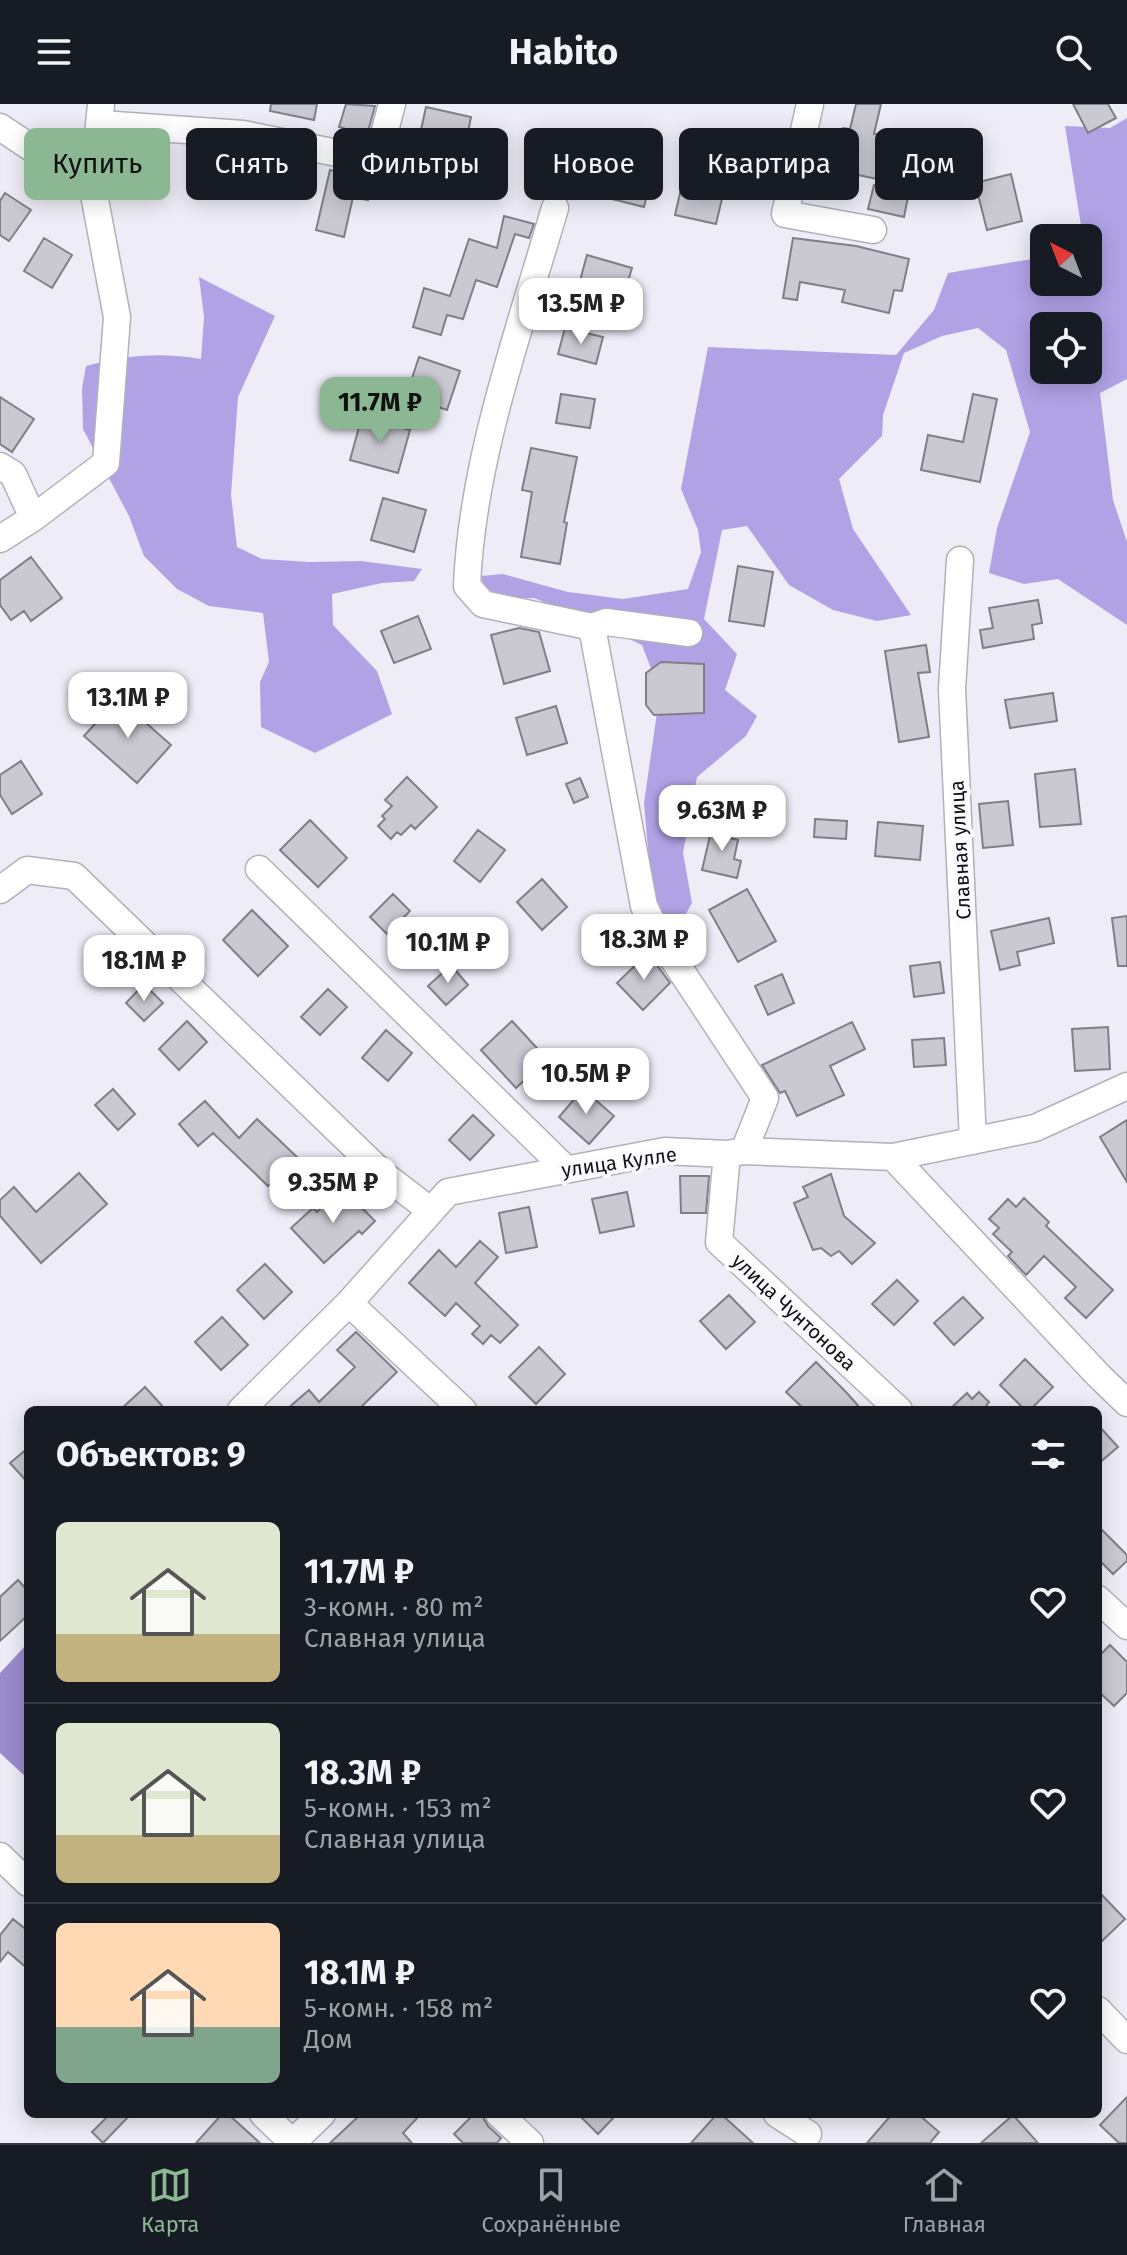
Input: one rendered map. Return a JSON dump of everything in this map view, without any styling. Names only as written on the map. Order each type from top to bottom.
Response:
[{"type":"street","points":[[101,114],[243,134],[377,161],[392,104]]},
{"type":"street","points":[[810,104],[785,214],[873,230]]},
{"type":"street","points":[[0,127],[24,143]]},
{"type":"street","points":[[0,539],[106,463],[117,317],[95,200]]},
{"type":"street","points":[[555,208],[493,423],[468,552],[467,586],[483,604],[592,627],[606,622],[689,633]]},
{"type":"street","points":[[0,466],[13,474],[33,518]]},
{"type":"street","name":"Славная улица","points":[[960,560],[952,689],[973,1141]]},
{"type":"street","points":[[592,627],[644,906],[660,939],[765,1098],[735,1152]]},
{"type":"street","points":[[259,869],[566,1169]]},
{"type":"street","points":[[0,890],[27,870],[74,876],[384,1175],[430,1210]]},
{"type":"street","name":"улица Кулле","points":[[245,1406],[349,1303],[448,1192],[665,1151],[893,1157],[1035,1128],[1127,1086]]},
{"type":"street","name":"улица Чунтонова","points":[[735,1152],[719,1242],[895,1406]]},
{"type":"street","points":[[893,1157],[1127,1403]]},
{"type":"street","points":[[349,1303],[459,1406]]},
{"type":"street","points":[[1102,1603],[1127,1626]]},
{"type":"street","points":[[0,1856],[24,1879]]},
{"type":"street","points":[[1102,2014],[1127,2040]]},
{"type":"street","points":[[267,2118],[292,2143],[318,2118]]},
{"type":"street","points":[[503,2118],[530,2143]]},
{"type":"street","points":[[783,2118],[808,2134]]},
{"type":"shaded area","points":[[1127,118],[1127,379],[1100,393],[1113,500],[1127,542],[1127,625],[1058,579],[1024,584],[989,573],[997,528],[1030,432],[1006,350],[978,328],[942,336],[904,353],[883,415],[882,436],[839,479],[853,529],[911,615],[877,621],[833,610],[789,585],[747,526],[722,530],[704,619],[737,654],[725,690],[757,716],[746,736],[697,777],[683,853],[692,903],[676,931],[653,904],[644,803],[660,692],[642,645],[534,598],[488,599],[481,576],[503,574],[568,592],[623,599],[688,589],[701,552],[698,530],[681,489],[708,347],[896,355],[934,310],[948,273],[1030,259],[1030,296],[1102,296],[1102,224],[1081,224],[1065,126],[1110,128]]},
{"type":"shaded area","points":[[199,277],[275,316],[238,397],[231,495],[237,547],[262,559],[361,561],[422,569],[414,581],[382,583],[332,594],[333,625],[377,671],[392,714],[315,753],[261,727],[260,682],[269,662],[263,613],[209,606],[177,589],[144,556],[129,516],[83,429],[82,388],[86,366],[143,356],[201,359],[204,317]]},
{"type":"shaded area","points":[[24,1647],[24,1775],[0,1753],[0,1673]]},
{"type":"building","points":[[271,104],[317,104],[314,120],[270,111]]},
{"type":"building","points":[[346,104],[375,106],[369,128],[339,127]]},
{"type":"building","points":[[856,104],[881,104],[874,134],[875,179],[859,175],[859,128],[850,128]]},
{"type":"building","points":[[1073,104],[1108,104],[1116,118],[1088,133]]},
{"type":"building","points":[[426,107],[471,117],[469,128],[421,128]]},
{"type":"building","points":[[330,170],[333,171],[333,200],[352,200],[344,237],[316,230]]},
{"type":"building","points":[[1011,174],[1022,221],[987,230],[979,200],[983,200],[983,181]]},
{"type":"building","points":[[874,185],[875,200],[907,200],[904,217],[868,209]]},
{"type":"building","points":[[5,193],[31,210],[9,241],[0,235],[0,201]]},
{"type":"building","points":[[679,198],[722,200],[716,224],[675,215]]},
{"type":"building","points":[[616,200],[646,200],[644,207]]},
{"type":"building","points":[[504,216],[534,224],[529,238],[515,234],[497,287],[476,280],[463,319],[447,315],[441,335],[413,327],[424,288],[450,296],[469,239],[497,248]]},
{"type":"building","points":[[44,238],[72,255],[52,288],[24,271]]},
{"type":"building","points":[[793,238],[856,246],[909,259],[902,291],[894,290],[889,313],[842,302],[845,290],[800,282],[797,300],[783,298]]},
{"type":"building","points":[[587,255],[632,268],[622,301],[578,288]]},
{"type":"building","points":[[565,328],[603,337],[596,364],[558,354]]},
{"type":"building","points":[[419,357],[460,371],[447,410],[406,396]]},
{"type":"building","points":[[561,394],[595,399],[590,428],[556,423]]},
{"type":"building","points":[[973,394],[997,399],[980,482],[921,470],[928,435],[963,442]]},
{"type":"building","points":[[0,397],[34,419],[12,452],[0,444]]},
{"type":"building","points":[[362,416],[410,430],[398,473],[350,460]]},
{"type":"building","points":[[531,448],[577,457],[564,522],[567,523],[560,564],[521,557],[532,492],[522,490]]},
{"type":"building","points":[[383,498],[426,510],[414,552],[371,540]]},
{"type":"building","points":[[31,557],[62,598],[31,621],[24,611],[11,620],[0,605],[0,580]]},
{"type":"building","points":[[738,566],[773,572],[764,626],[729,621]]},
{"type":"building","points":[[1038,600],[1042,623],[1032,625],[1034,639],[983,648],[980,630],[993,628],[989,608]]},
{"type":"building","points":[[418,616],[431,649],[394,663],[381,631]]},
{"type":"building","points":[[519,628],[539,632],[550,671],[504,684],[491,635]]},
{"type":"building","points":[[926,645],[930,672],[918,673],[929,737],[899,742],[885,651]]},
{"type":"building","points":[[661,662],[704,664],[704,713],[654,715],[646,705],[646,673]]},
{"type":"building","points":[[1053,693],[1057,721],[1010,728],[1005,700]]},
{"type":"building","points":[[118,698],[171,745],[137,783],[84,736]]},
{"type":"building","points":[[556,706],[567,743],[527,755],[516,718]]},
{"type":"building","points":[[21,761],[42,794],[12,814],[0,795],[0,775]]},
{"type":"building","points":[[1075,769],[1081,824],[1040,827],[1035,774]]},
{"type":"building","points":[[407,777],[437,807],[415,829],[411,825],[401,835],[397,832],[391,839],[378,826],[385,819],[382,816],[392,806],[385,800]]},
{"type":"building","points":[[580,778],[588,797],[574,803],[566,784]]},
{"type":"building","points":[[1008,801],[1013,845],[983,848],[979,804]]},
{"type":"building","points":[[815,819],[847,821],[846,839],[814,837]]},
{"type":"building","points":[[310,820],[347,858],[318,887],[280,850]]},
{"type":"building","points":[[878,822],[923,826],[920,860],[875,856]]},
{"type":"building","points":[[713,823],[729,826],[726,837],[738,840],[734,859],[741,861],[737,878],[702,870]]},
{"type":"building","points":[[478,830],[505,850],[480,882],[454,861]]},
{"type":"building","points":[[542,879],[567,907],[542,930],[517,902]]},
{"type":"building","points":[[747,889],[776,941],[738,962],[709,910]]},
{"type":"building","points":[[393,894],[410,911],[387,934],[370,917]]},
{"type":"building","points":[[252,910],[288,946],[258,976],[223,940]]},
{"type":"building","points":[[1127,916],[1127,966],[1118,966],[1112,918]]},
{"type":"building","points":[[1049,918],[1054,943],[1017,952],[1020,965],[1000,970],[991,931]]},
{"type":"building","points":[[648,953],[670,983],[643,1010],[617,983]]},
{"type":"building","points":[[940,962],[944,993],[914,997],[910,966]]},
{"type":"building","points":[[451,965],[468,985],[446,1005],[428,986]]},
{"type":"building","points":[[782,974],[794,1003],[768,1015],[755,986]]},
{"type":"building","points":[[144,984],[163,1003],[144,1021],[126,1003]]},
{"type":"building","points":[[328,989],[347,1007],[320,1035],[301,1017]]},
{"type":"building","points":[[187,1021],[207,1042],[179,1070],[159,1049]]},
{"type":"building","points":[[512,1021],[547,1059],[516,1088],[481,1050]]},
{"type":"building","points":[[852,1022],[865,1049],[830,1066],[844,1095],[797,1116],[785,1091],[780,1093],[762,1065]]},
{"type":"building","points":[[1108,1027],[1110,1069],[1075,1071],[1072,1029]]},
{"type":"building","points":[[386,1030],[412,1053],[388,1081],[362,1058]]},
{"type":"building","points":[[944,1038],[946,1065],[914,1067],[912,1040]]},
{"type":"building","points":[[113,1089],[135,1114],[118,1130],[95,1105]]},
{"type":"building","points":[[583,1089],[614,1116],[589,1144],[559,1117]]},
{"type":"building","points":[[205,1101],[239,1138],[257,1119],[297,1157],[268,1186],[213,1133],[198,1146],[179,1124]]},
{"type":"building","points":[[473,1115],[494,1135],[470,1160],[449,1140]]},
{"type":"building","points":[[1127,1120],[1127,1182],[1100,1137]]},
{"type":"building","points":[[79,1173],[107,1204],[41,1263],[0,1216],[0,1200],[14,1187],[36,1212]]},
{"type":"building","points":[[831,1174],[844,1216],[875,1243],[852,1264],[839,1251],[831,1256],[821,1248],[813,1250],[794,1203],[808,1197],[803,1187]]},
{"type":"building","points":[[680,1176],[709,1176],[706,1213],[681,1213]]},
{"type":"building","points":[[341,1187],[375,1221],[362,1234],[359,1231],[324,1263],[291,1228],[313,1208],[317,1212]]},
{"type":"building","points":[[627,1192],[634,1226],[600,1233],[592,1199]]},
{"type":"building","points":[[1024,1198],[1049,1222],[1046,1226],[1113,1290],[1086,1318],[1065,1298],[1076,1287],[1044,1256],[1026,1275],[1008,1256],[1012,1252],[993,1234],[999,1228],[989,1219],[1008,1199],[1016,1207]]},
{"type":"building","points":[[529,1207],[537,1247],[506,1253],[499,1213]]},
{"type":"building","points":[[480,1241],[498,1257],[475,1283],[518,1325],[500,1343],[491,1335],[483,1344],[472,1334],[480,1326],[456,1303],[445,1316],[409,1283],[439,1250],[456,1267]]},
{"type":"building","points":[[265,1264],[292,1292],[264,1319],[237,1290]]},
{"type":"building","points":[[897,1280],[918,1301],[894,1325],[872,1304]]},
{"type":"building","points":[[729,1295],[755,1322],[726,1349],[700,1321]]},
{"type":"building","points":[[963,1297],[983,1318],[954,1345],[934,1323]]},
{"type":"building","points":[[222,1317],[248,1345],[221,1370],[195,1342]]},
{"type":"building","points":[[356,1332],[397,1372],[362,1406],[291,1406],[309,1390],[319,1402],[355,1367],[337,1350]]},
{"type":"building","points":[[539,1347],[565,1374],[536,1404],[509,1377]]},
{"type":"building","points":[[1025,1359],[1053,1387],[1034,1406],[1021,1406],[1000,1385]]},
{"type":"building","points":[[816,1362],[858,1406],[801,1406],[786,1392]]},
{"type":"building","points":[[145,1387],[162,1406],[124,1406]]},
{"type":"building","points":[[979,1392],[989,1402],[986,1406],[953,1406],[967,1393],[972,1399]]},
{"type":"building","points":[[1102,1429],[1118,1447],[1102,1461]]},
{"type":"building","points":[[24,1451],[24,1479],[10,1463]]},
{"type":"building","points":[[1102,1530],[1127,1555],[1127,1561],[1113,1574],[1102,1563]]},
{"type":"building","points":[[18,1580],[24,1587],[24,1619],[0,1641],[0,1597]]},
{"type":"building","points":[[1110,1645],[1127,1662],[1127,1693],[1114,1706],[1102,1695],[1102,1653]]},
{"type":"building","points":[[1102,1895],[1125,1919],[1102,1941]]},
{"type":"building","points":[[13,1919],[24,1928],[24,1966],[8,1952],[0,1962],[0,1935]]},
{"type":"building","points":[[1127,2097],[1127,2143],[1119,2143],[1100,2125]]},
{"type":"building","points":[[106,2118],[127,2118],[103,2143],[92,2132]]},
{"type":"building","points":[[218,2118],[232,2118],[260,2143],[196,2143]]},
{"type":"building","points":[[357,2118],[417,2118],[403,2133],[412,2143],[330,2143]]},
{"type":"building","points":[[470,2118],[483,2118],[501,2138],[497,2143],[463,2143],[454,2134]]},
{"type":"building","points":[[582,2118],[613,2118],[598,2134]]},
{"type":"building","points":[[713,2118],[725,2118],[753,2143],[691,2143]]},
{"type":"building","points":[[889,2118],[923,2118],[939,2132],[930,2143],[867,2143]]},
{"type":"building","points":[[1010,2118],[1016,2118],[1038,2143],[981,2143]]}]
